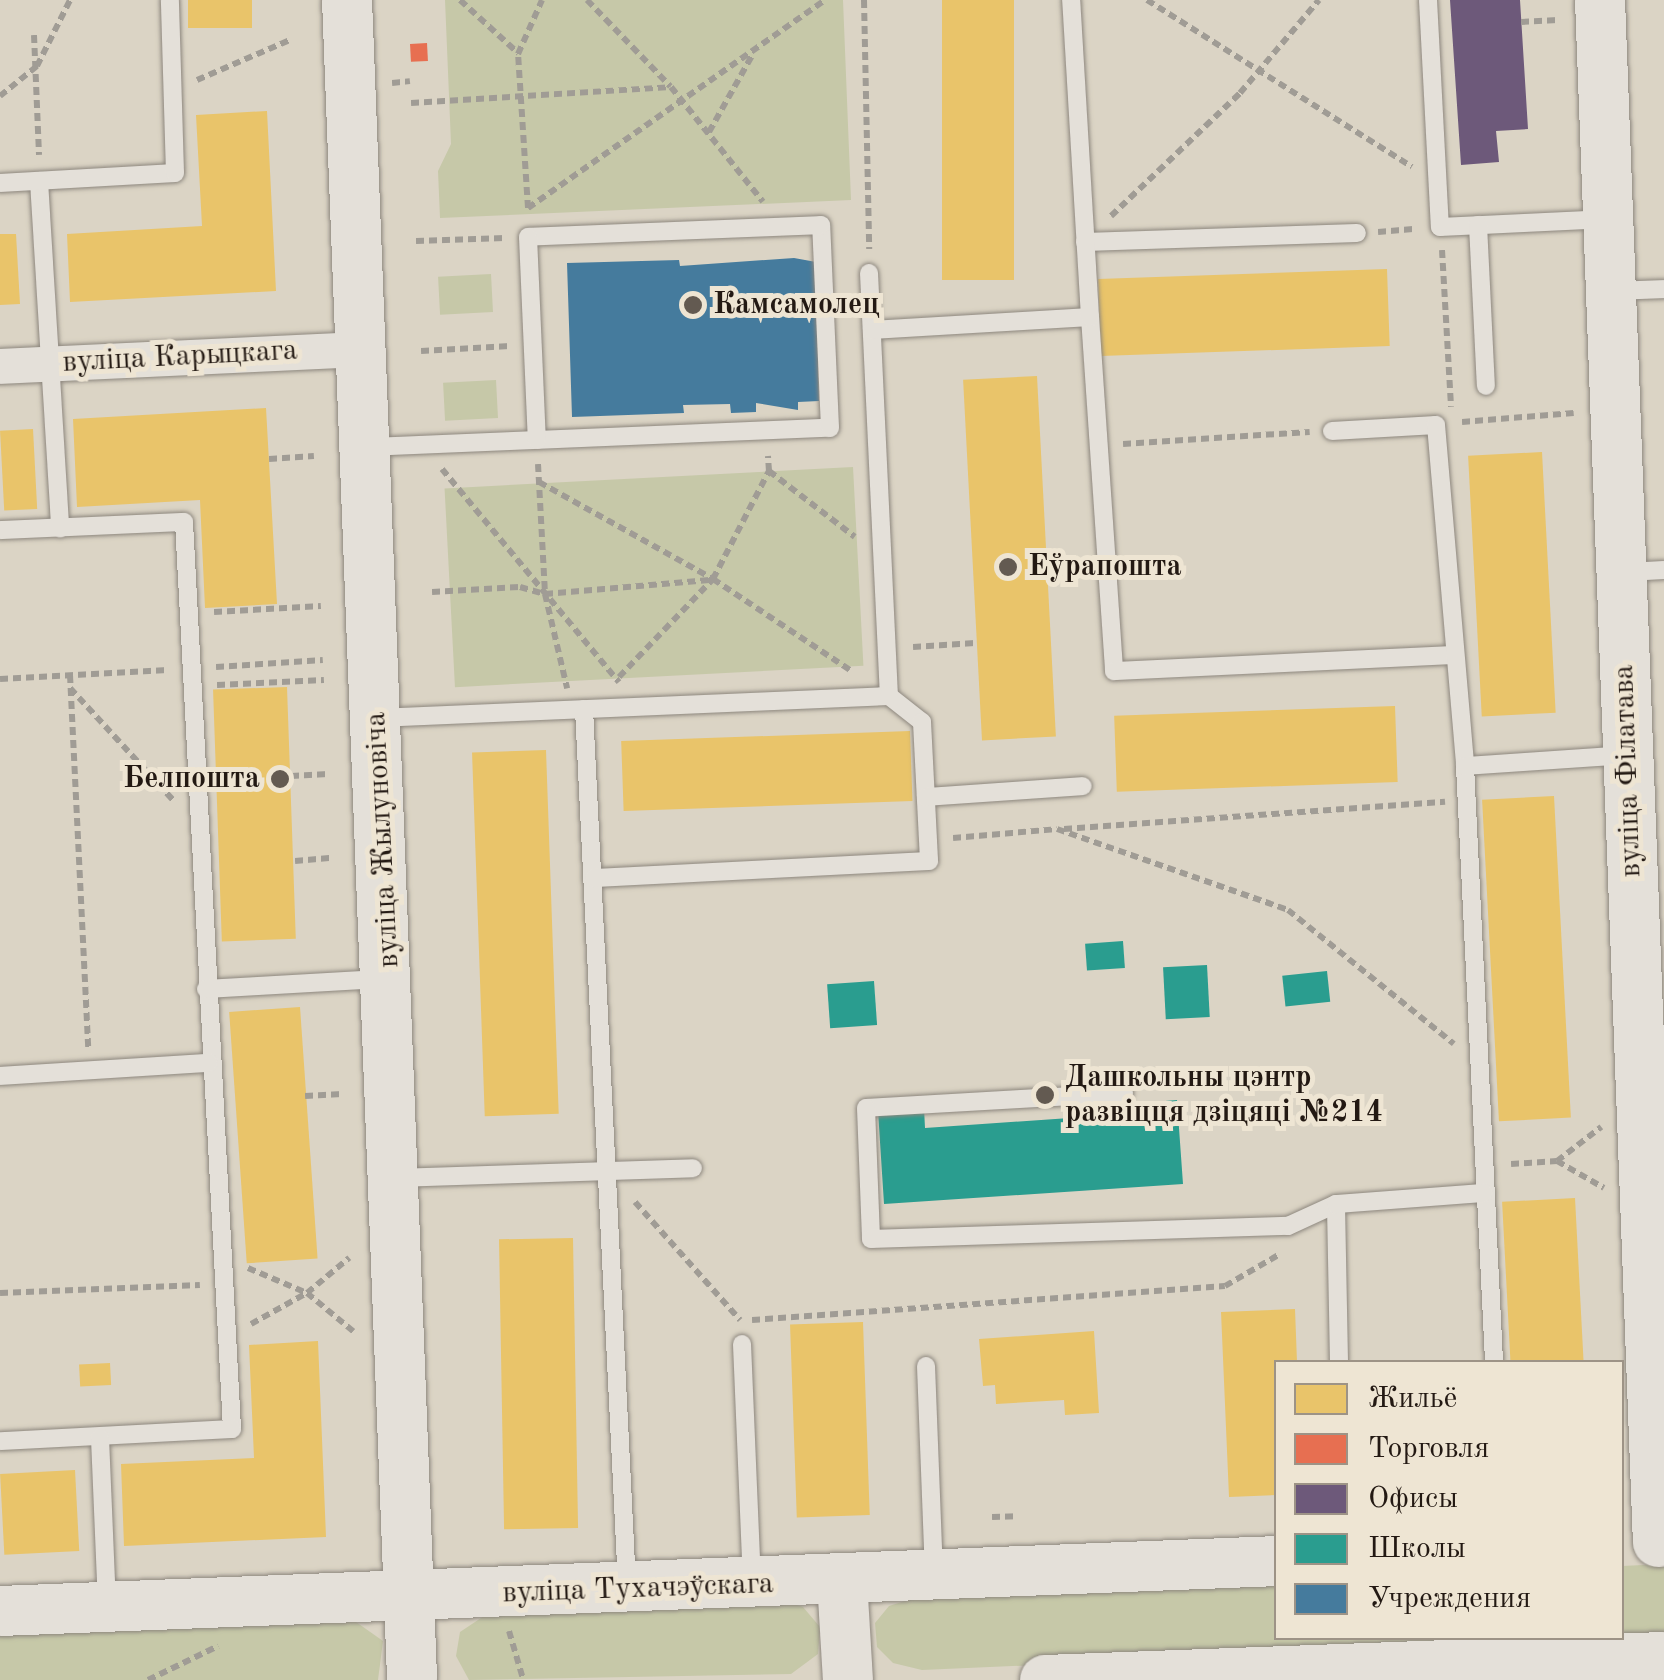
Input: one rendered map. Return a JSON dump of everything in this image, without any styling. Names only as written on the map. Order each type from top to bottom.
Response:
[{"type":"main road","name":"вуліца Жылуновіча","points":[[347,0],[389,978],[412,1680]]},
{"type":"main road","name":"вуліца Філатава","points":[[1579,10],[1607,219],[1610,292],[1643,571],[1627,755],[1648,1543]]},
{"type":"main road","name":"вуліца Тухачэўскага","points":[[0,1611],[752,1586],[1274,1562]]},
{"type":"main road","points":[[842,1580],[848,1680]]},
{"type":"main road","points":[[1045,1680],[1664,1657]]},
{"type":"street","name":"вуліца Карыцкага","points":[[0,366],[359,349]]},
{"type":"lane","points":[[0,183],[176,172],[170,0]]},
{"type":"lane","points":[[1070,0],[1114,671],[1456,656]]},
{"type":"lane","points":[[1428,0],[1440,227],[1607,219]]},
{"type":"lane","points":[[39,181],[60,528]]},
{"type":"lane","points":[[364,448],[830,428],[821,224],[528,237],[537,440]]},
{"type":"lane","points":[[1478,226],[1486,386]]},
{"type":"lane","points":[[1085,242],[1357,233]]},
{"type":"lane","points":[[869,272],[888,696]]},
{"type":"lane","points":[[1610,292],[1664,288]]},
{"type":"lane","points":[[872,330],[1090,317]]},
{"type":"lane","points":[[1332,431],[1436,425],[1465,766],[1494,1360]]},
{"type":"lane","points":[[0,530],[184,522],[209,1062],[232,1428],[0,1441]]},
{"type":"lane","points":[[377,718],[888,696],[922,722],[929,861],[594,878]]},
{"type":"lane","points":[[577,709],[594,878],[627,1590]]},
{"type":"lane","points":[[1465,766],[1627,755]]},
{"type":"lane","points":[[926,798],[1083,786]]},
{"type":"lane","points":[[206,989],[389,978]]},
{"type":"lane","points":[[0,1076],[209,1062]]},
{"type":"lane","points":[[1124,1093],[866,1108],[871,1239],[1288,1226],[1336,1212],[1484,1193]]},
{"type":"lane","points":[[396,1178],[693,1168]]},
{"type":"lane","points":[[1336,1212],[1339,1360]]},
{"type":"lane","points":[[742,1344],[752,1586]]},
{"type":"lane","points":[[926,1366],[934,1575]]},
{"type":"lane","points":[[100,1438],[108,1607]]},
{"type":"path","points":[[1,93],[38,66],[70,0]]},
{"type":"path","points":[[460,0],[518,54]]},
{"type":"path","points":[[416,241],[528,237],[518,54],[542,0]]},
{"type":"path","points":[[587,0],[683,100],[782,226]]},
{"type":"path","points":[[528,208],[825,0]]},
{"type":"path","points":[[864,0],[869,272]]},
{"type":"path","points":[[1147,0],[1438,184]]},
{"type":"path","points":[[1085,242],[1258,72],[1319,0]]},
{"type":"path","points":[[1521,22],[1579,10]]},
{"type":"path","points":[[34,35],[39,181]]},
{"type":"path","points":[[173,91],[292,39]]},
{"type":"path","points":[[709,132],[756,48]]},
{"type":"path","points":[[400,83],[410,82]]},
{"type":"path","points":[[411,102],[671,87]]},
{"type":"path","points":[[1357,233],[1440,227],[1450,384]]},
{"type":"path","points":[[421,351],[533,345]]},
{"type":"path","points":[[1436,425],[1575,413]]},
{"type":"path","points":[[618,678],[712,579],[769,471],[767,430]]},
{"type":"path","points":[[1099,445],[1332,431]]},
{"type":"path","points":[[269,458],[314,456]]},
{"type":"path","points":[[438,463],[618,678],[621,707]]},
{"type":"path","points":[[769,471],[882,560]]},
{"type":"path","points":[[577,709],[545,594],[538,482],[712,579],[888,696]]},
{"type":"path","points":[[432,592],[520,587],[545,594],[712,579]]},
{"type":"path","points":[[188,614],[321,606]]},
{"type":"path","points":[[947,645],[974,643]]},
{"type":"path","points":[[191,678],[324,660]]},
{"type":"path","points":[[70,675],[89,1071]]},
{"type":"path","points":[[0,679],[70,675],[324,680]]},
{"type":"path","points":[[70,688],[197,827]]},
{"type":"path","points":[[291,776],[328,774]]},
{"type":"path","points":[[928,840],[1422,800],[1466,803]]},
{"type":"path","points":[[1057,829],[1288,910],[1478,1064]]},
{"type":"path","points":[[295,861],[332,858]]},
{"type":"path","points":[[305,1096],[342,1094]]},
{"type":"path","points":[[1483,1166],[1556,1161],[1638,1118]]},
{"type":"path","points":[[1556,1161],[1609,1192]]},
{"type":"path","points":[[608,1171],[741,1321],[742,1344]]},
{"type":"path","points":[[741,1321],[1225,1286],[1336,1212]]},
{"type":"path","points":[[220,1256],[308,1294],[352,1331]]},
{"type":"path","points":[[226,1338],[308,1294],[349,1258]]},
{"type":"path","points":[[0,1293],[221,1284]]},
{"type":"path","points":[[992,1517],[1017,1516]]},
{"type":"path","points":[[504,1616],[523,1679]]},
{"type":"path","points":[[148,1680],[234,1638]]},
{"type":"green space","points":[[445,0],[843,0],[851,200],[440,218],[438,171],[451,144]]},
{"type":"green space","points":[[491,274],[493,312],[440,315],[438,277]]},
{"type":"green space","points":[[496,380],[498,418],[445,421],[443,383]]},
{"type":"green space","points":[[853,467],[863,666],[455,687],[445,488]]},
{"type":"green space","points":[[1664,1564],[1664,1638],[1624,1640],[1624,1566]]},
{"type":"green space","points":[[1274,1581],[1274,1640],[1618,1640],[922,1670],[893,1663],[877,1647],[875,1623],[889,1606],[917,1597]]},
{"type":"green space","points":[[785,1601],[803,1607],[820,1627],[818,1654],[791,1674],[469,1680],[456,1656],[460,1632],[487,1614]]},
{"type":"green space","points":[[349,1617],[383,1641],[378,1680],[0,1680],[0,1632]]},
{"type":"building: Жильё","points":[[188,0],[252,0],[252,28],[188,28]]},
{"type":"building: Жильё","points":[[942,0],[1014,0],[1014,280],[942,280]]},
{"type":"building: Жильё","points":[[267,111],[276,291],[70,302],[67,234],[202,226],[196,115]]},
{"type":"building: Жильё","points":[[0,234],[16,234],[20,304],[0,305]]},
{"type":"building: Жильё","points":[[1387,269],[1390,346],[1101,356],[1098,279]]},
{"type":"building: Жильё","points":[[1037,376],[1056,737],[982,740],[963,380]]},
{"type":"building: Жильё","points":[[266,408],[277,604],[205,608],[200,500],[77,507],[73,419]]},
{"type":"building: Жильё","points":[[33,429],[37,509],[4,511],[0,431]]},
{"type":"building: Жильё","points":[[1542,452],[1556,713],[1482,717],[1468,456]]},
{"type":"building: Жильё","points":[[287,687],[296,939],[222,941],[213,690]]},
{"type":"building: Жильё","points":[[1395,706],[1398,782],[1117,792],[1114,716]]},
{"type":"building: Жильё","points":[[910,731],[912,801],[624,811],[621,741]]},
{"type":"building: Жильё","points":[[546,750],[559,1114],[485,1116],[472,753]]},
{"type":"building: Жильё","points":[[1554,796],[1571,1118],[1499,1121],[1482,800]]},
{"type":"building: Жильё","points":[[300,1007],[318,1258],[247,1263],[229,1012]]},
{"type":"building: Жильё","points":[[1575,1198],[1583,1360],[1510,1360],[1502,1202]]},
{"type":"building: Жильё","points":[[573,1238],[578,1528],[504,1529],[499,1239]]},
{"type":"building: Жильё","points":[[1295,1309],[1297,1360],[1274,1360],[1274,1495],[1229,1497],[1221,1312]]},
{"type":"building: Жильё","points":[[863,1322],[870,1515],[797,1517],[790,1325]]},
{"type":"building: Жильё","points":[[1094,1331],[1099,1413],[1065,1415],[1064,1400],[996,1404],[995,1385],[983,1386],[979,1339]]},
{"type":"building: Жильё","points":[[318,1341],[326,1537],[124,1546],[121,1464],[254,1458],[249,1345]]},
{"type":"building: Жильё","points":[[110,1363],[111,1385],[80,1387],[79,1365]]},
{"type":"building: Жильё","points":[[75,1470],[79,1551],[4,1555],[0,1474]]},
{"type":"building: Торговля","points":[[427,43],[428,61],[411,62],[410,44]]},
{"type":"building: Офисы","points":[[1450,0],[1520,0],[1528,129],[1496,131],[1499,162],[1461,165]]},
{"type":"building: Школы","points":[[1123,941],[1125,968],[1087,971],[1085,944]]},
{"type":"building: Школы","points":[[1207,965],[1210,1017],[1166,1019],[1163,967]]},
{"type":"building: Школы","points":[[1327,971],[1330,1002],[1285,1007],[1282,976]]},
{"type":"building: Школы","points":[[874,981],[877,1025],[830,1028],[827,984]]},
{"type":"building: Школы","points":[[1177,1100],[1183,1184],[884,1204],[878,1111],[924,1108],[925,1128],[1141,1113],[1141,1103]]},
{"type":"building: Учреждения","name":"Камсамолец","points":[[794,258],[816,262],[819,401],[798,402],[798,410],[756,403],[756,412],[731,413],[730,404],[683,405],[684,413],[572,417],[567,263],[679,260],[680,266]]},
{"type":"place","name":"Камсамолец","points":[[693,305]]},
{"type":"place","name":"Еўрапошта","points":[[1008,567]]},
{"type":"place","name":"Белпошта","points":[[280,779]]},
{"type":"place","name":"Дашкольны цэнтр развіцця дзіцяці №214","points":[[1045,1095]]}]
